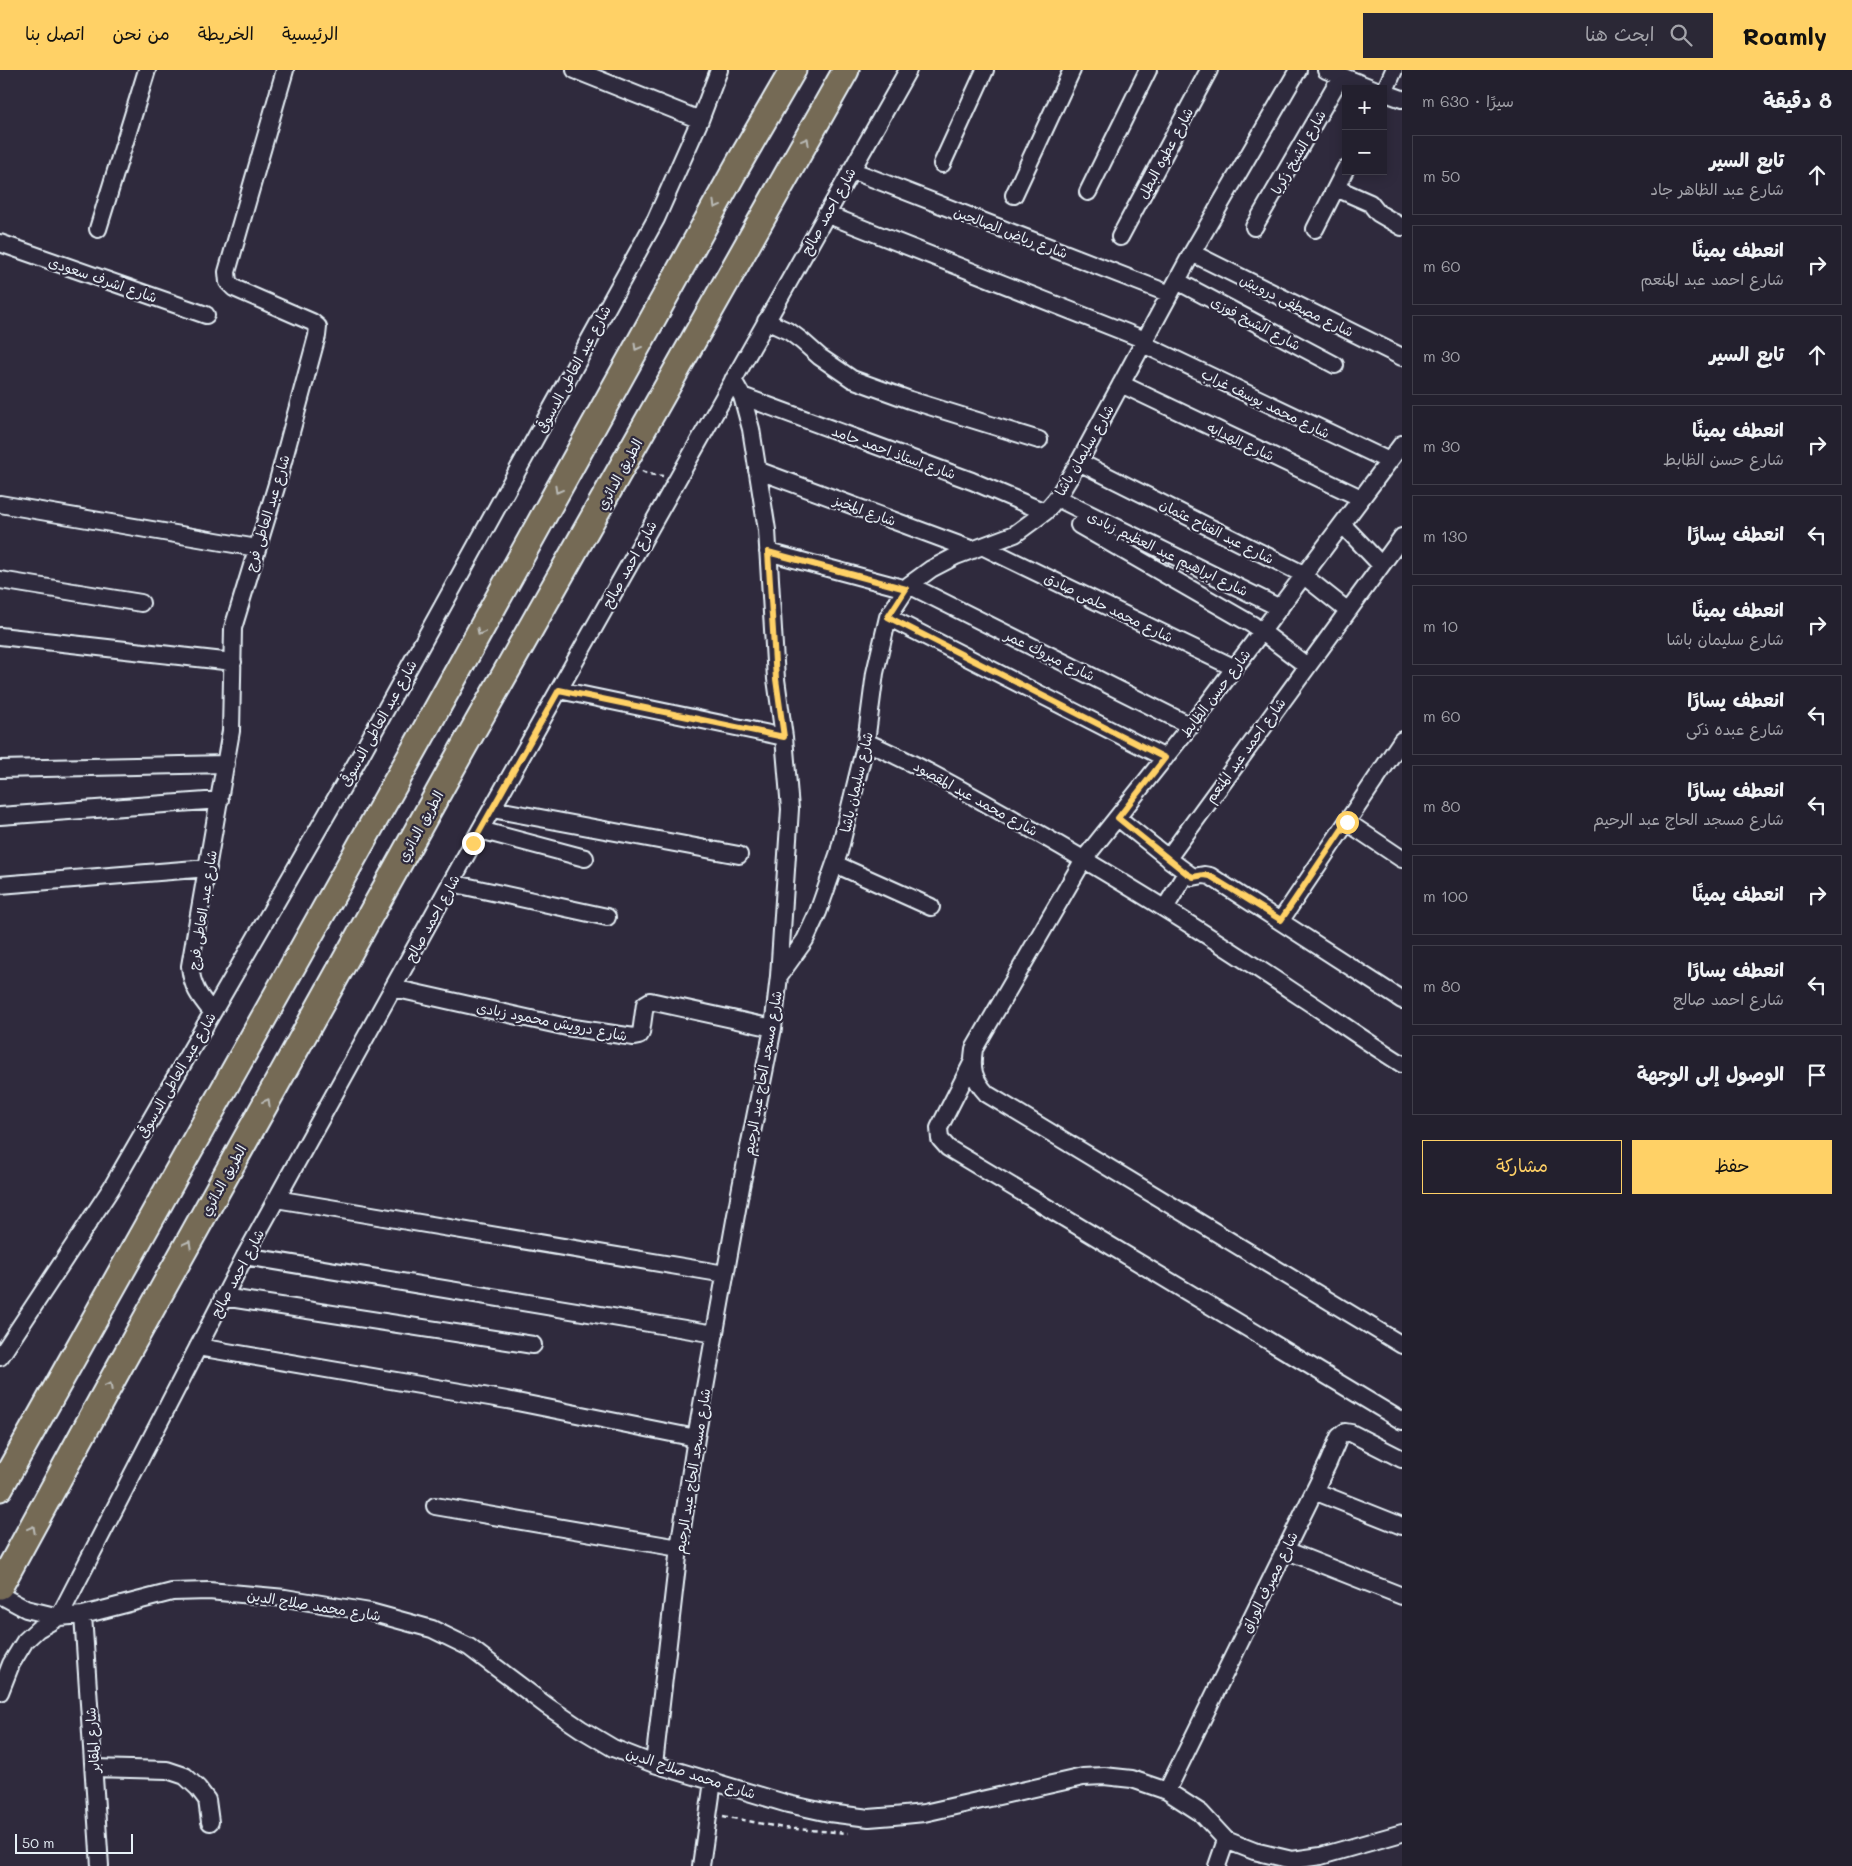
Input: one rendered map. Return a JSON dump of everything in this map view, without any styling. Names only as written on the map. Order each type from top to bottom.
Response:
[{"type":"highway","points":[[0,1488],[429,724],[739,163],[793,70]]},
{"type":"highway","name":"الطريق الدائري","points":[[4,1579],[126,1355],[443,785],[846,70]]},
{"type":"street","points":[[98,229],[147,70]]},
{"type":"street","name":"شارع عبد العاطى فرج","points":[[212,1012],[192,981],[190,966],[231,731],[233,628],[277,484],[318,327],[312,322],[234,288],[228,282],[227,272],[285,70]]},
{"type":"street","points":[[575,70],[700,120]]},
{"type":"street","name":"شارع عبد العاطى الدسوقى","points":[[0,1357],[112,1187],[358,760],[656,219],[700,120],[719,70]]},
{"type":"street","name":"شارع احمد صالح","points":[[59,1616],[152,1434],[276,1199],[480,830],[908,70]]},
{"type":"street","points":[[942,164],[985,70]]},
{"type":"street","points":[[1014,195],[1072,70]]},
{"type":"street","points":[[1088,192],[1148,70]]},
{"type":"street","name":"شارع عطوه البطل","points":[[1120,237],[1209,70]]},
{"type":"street","name":"شارع سليمان باشا","points":[[779,976],[805,940],[818,912],[835,864],[848,820],[866,742],[875,673],[888,617],[908,587],[931,569],[956,556],[1015,534],[1045,512],[1057,498],[1080,462],[1192,253],[1298,70]]},
{"type":"street","points":[[1326,70],[1346,75],[1367,85]]},
{"type":"street","points":[[1385,85],[1394,70]]},
{"type":"street","name":"شارع الشيخ زكريا","points":[[1254,227],[1346,75]]},
{"type":"street","points":[[1387,94],[1402,99]]},
{"type":"street","name":"شارع رياض الصالحين","points":[[851,170],[1174,288]]},
{"type":"street","points":[[1314,229],[1342,175]]},
{"type":"street","points":[[1336,188],[1370,203],[1378,213],[1402,227]]},
{"type":"street","name":"شارع محمد يوسف غراب","points":[[826,214],[1144,342],[1388,461]]},
{"type":"street","name":"شارع اشرف سعودى","points":[[0,243],[206,315]]},
{"type":"street","name":"شارع مصطفى درويش","points":[[1192,253],[1402,357]]},
{"type":"street","name":"شارع الشيخ فوزى","points":[[1174,288],[1335,365]]},
{"type":"street","points":[[766,321],[790,332],[820,357],[852,379],[910,400],[1039,440]]},
{"type":"street","name":"شارع مسجد الحاج عبد الرحيم","points":[[654,1764],[679,1548],[696,1438],[725,1274],[773,1028],[779,976],[790,809],[784,737],[776,679],[767,530],[751,429],[742,396],[733,380]]},
{"type":"street","name":"شارع الهدايه","points":[[1121,384],[1361,498]]},
{"type":"street","name":"شارع استاذ احمد حامد","points":[[742,396],[964,478],[1045,512]]},
{"type":"street","name":"شارع حسن الظابط","points":[[1402,444],[1191,726],[1084,859],[974,1049],[972,1063],[939,1128],[940,1139],[948,1148],[1402,1421]]},
{"type":"street","name":"شارع عبد الفتاح عثمان","points":[[1080,462],[1304,576],[1348,611]]},
{"type":"street","name":"شارع المخبز","points":[[758,470],[978,548]]},
{"type":"street","name":"شارع ابراهيم عبد العظيم زبادى","points":[[1057,498],[1280,608]]},
{"type":"street","points":[[0,504],[257,548]]},
{"type":"street","points":[[1342,524],[1381,565]]},
{"type":"street","points":[[1079,525],[1253,625],[1307,666]]},
{"type":"street","name":"شارع احمد عبد المنعم","points":[[1168,858],[1402,537]]},
{"type":"street","name":"شارع محمد حلمى صادق","points":[[978,548],[1235,668]]},
{"type":"street","name":"شارع مبروك عمر","points":[[768,552],[908,587],[1191,726]]},
{"type":"street","points":[[0,580],[141,603]]},
{"type":"street","points":[[888,617],[1165,758]]},
{"type":"street","points":[[0,636],[233,662]]},
{"type":"street","points":[[559,690],[784,737]]},
{"type":"street","points":[[1281,920],[1402,740]]},
{"type":"street","name":"شارع محمد عبد المقصود","points":[[866,742],[939,776],[1084,859],[1164,908],[1402,1064]]},
{"type":"street","points":[[0,768],[226,764]]},
{"type":"street","points":[[0,816],[220,800]]},
{"type":"street","points":[[492,809],[740,855]]},
{"type":"street","points":[[1118,818],[1186,873],[1193,877],[1210,876],[1281,920],[1402,1000]]},
{"type":"street","points":[[1347,822],[1402,859]]},
{"type":"street","points":[[480,830],[585,858]]},
{"type":"street","points":[[835,864],[930,907]]},
{"type":"street","points":[[0,885],[208,868]]},
{"type":"street","points":[[1164,908],[1186,873]]},
{"type":"street","points":[[451,883],[607,917]]},
{"type":"street","name":"شارع درويش محمود زبادى","points":[[393,988],[567,1027],[634,1037],[639,1036],[641,1033],[645,1004],[650,1001],[773,1028]]},
{"type":"street","points":[[972,1063],[978,1085],[987,1094],[1402,1346]]},
{"type":"street","points":[[276,1199],[725,1274]]},
{"type":"street","points":[[245,1256],[715,1334]]},
{"type":"street","points":[[224,1297],[533,1345]]},
{"type":"street","points":[[198,1347],[497,1398],[696,1438]]},
{"type":"street","name":"شارع مصرف الوراق","points":[[1167,1791],[1339,1437],[1344,1432],[1351,1433],[1402,1459]]},
{"type":"street","points":[[1314,1491],[1402,1526]]},
{"type":"street","points":[[436,1506],[679,1548]]},
{"type":"street","points":[[1285,1550],[1402,1596]]},
{"type":"street","name":"شارع محمد صلاح الدين","points":[[0,1692],[11,1664],[25,1641],[38,1629],[59,1616],[84,1615],[172,1592],[209,1591],[285,1598],[370,1612],[432,1629],[469,1646],[547,1706],[614,1748],[654,1764],[788,1804],[829,1813],[869,1818],[924,1813],[1083,1777],[1104,1776],[1132,1779],[1167,1791],[1201,1813],[1226,1840],[1254,1851],[1292,1860],[1321,1856],[1402,1833]]},
{"type":"street","points":[[0,1595],[26,1609],[59,1616]]},
{"type":"street","name":"شارع المقابر","points":[[84,1615],[100,1866]]},
{"type":"street","points":[[94,1768],[167,1770],[185,1776],[207,1800],[210,1822]]},
{"type":"street","points":[[702,1866],[714,1781]]},
{"type":"street","points":[[1217,1866],[1226,1840]]},
{"type":"route","points":[[473,843],[559,690],[784,737],[776,679],[768,552],[906,589],[888,617],[1165,758],[1118,818],[1186,873],[1193,877],[1210,876],[1281,920],[1347,822]]}]
